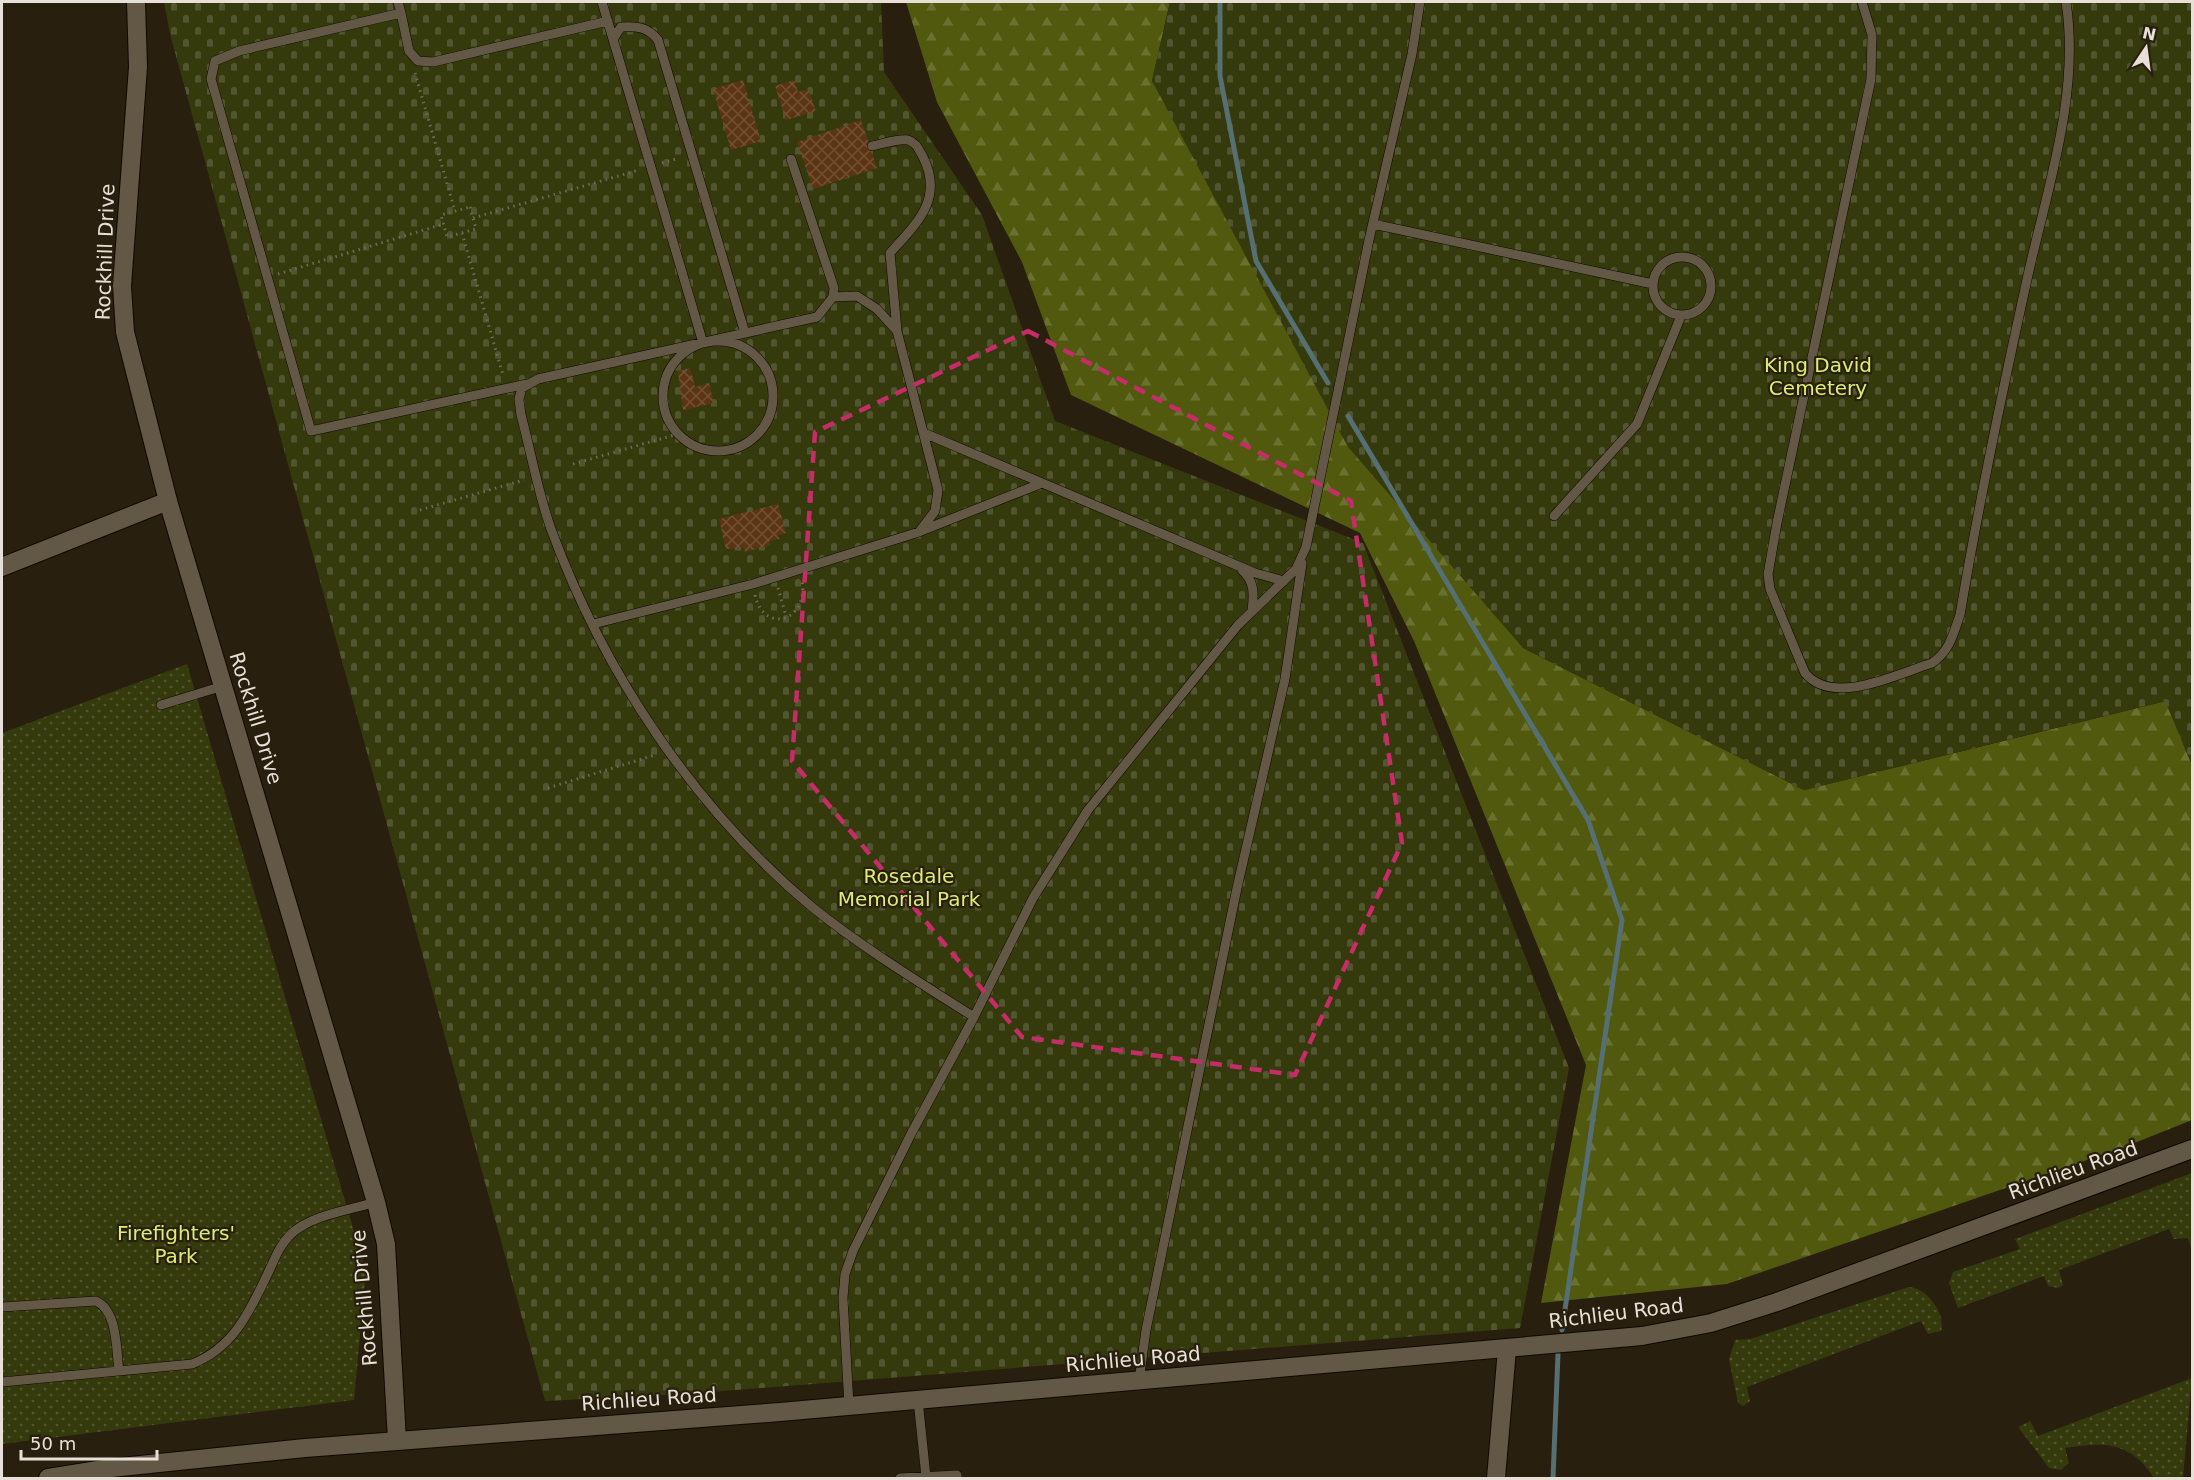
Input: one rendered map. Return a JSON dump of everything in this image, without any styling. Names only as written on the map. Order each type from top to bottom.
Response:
[{"type":"main road","name":"Rockhill Drive","points":[[136,2],[138,68],[122,286],[125,332],[168,501],[376,1203],[386,1244],[397,1440]]},
{"type":"main road","points":[[2,567],[168,501]]},
{"type":"main road","name":"Richlieu Road","points":[[48,1479],[111,1468],[243,1453],[849,1406],[1642,1336],[1711,1323],[1798,1295],[2183,1157],[2193,1149]]},
{"type":"main road","points":[[1496,1479],[1507,1349]]},
{"type":"lane","points":[[398,2],[409,51],[418,61],[433,62],[608,21]]},
{"type":"lane","points":[[602,2],[703,342]]},
{"type":"lane","points":[[1139,1381],[1146,1330],[1236,888],[1286,679],[1303,555],[1348,353],[1373,224],[1412,54],[1420,2]]},
{"type":"lane","points":[[1875,2],[1863,3],[1872,35],[1870,79],[1768,574],[1770,589],[1805,674],[1811,681],[1823,687],[1836,689],[1856,687],[1932,663],[1942,656],[1950,644],[1957,625],[2068,94],[2070,49],[2066,2]]},
{"type":"lane","points":[[401,13],[239,51],[215,62],[211,79],[311,431],[818,317],[833,297],[834,288],[791,159]]},
{"type":"lane","points":[[613,39],[621,27],[635,26],[651,30],[658,40],[745,333]]},
{"type":"lane","points":[[872,146],[907,140],[917,145],[928,168],[932,193],[919,221],[890,253],[897,331],[938,490],[936,511],[919,532]]},
{"type":"lane","points":[[1373,224],[1653,284]]},
{"type":"lane","points":[[1677,257],[1697,261],[1704,267],[1711,286],[1710,296],[1699,310],[1681,316],[1664,309],[1657,302],[1653,284],[1660,267],[1677,257]]},
{"type":"lane","points":[[833,297],[857,296],[877,309],[897,331]]},
{"type":"lane","points":[[1554,516],[1637,424],[1681,316]]},
{"type":"lane","points":[[703,342],[721,342],[739,346],[755,356],[769,379],[772,406],[766,423],[754,438],[738,447],[721,452],[704,450],[687,442],[678,434],[666,415],[663,398],[665,380],[673,364],[686,351],[703,342]]},
{"type":"lane","points":[[527,384],[519,399],[551,528],[593,624],[632,697],[668,751],[744,843],[812,906],[857,942],[974,1017]]},
{"type":"lane","points":[[924,433],[1238,566],[1284,581]]},
{"type":"lane","points":[[593,624],[776,578],[919,532],[1042,483]]},
{"type":"lane","points":[[849,1406],[843,1298],[845,1274],[853,1251],[1033,898],[1059,852],[1088,810],[1200,670],[1252,611],[1296,569],[1303,555]]},
{"type":"lane","points":[[1238,566],[1250,578],[1254,591],[1252,611]]},
{"type":"lane","points":[[161,705],[223,686]]},
{"type":"lane","points":[[2,1382],[192,1364],[209,1357],[235,1334],[248,1315],[281,1247],[291,1234],[302,1226],[376,1203]]},
{"type":"lane","points":[[2,1307],[96,1301],[104,1305],[110,1314],[119,1371]]},
{"type":"lane","points":[[918,1400],[926,1477]]},
{"type":"lane","points":[[900,1479],[957,1475],[957,1479]]},
{"type":"path","points":[[409,51],[455,211]]},
{"type":"path","points":[[473,218],[692,154]]},
{"type":"path","points":[[470,207],[476,229],[447,237],[441,215],[455,211],[470,207]]},
{"type":"path","points":[[268,277],[444,224]]},
{"type":"path","points":[[462,233],[507,388]]},
{"type":"path","points":[[573,464],[678,434]]},
{"type":"path","points":[[420,510],[537,476]]},
{"type":"path","points":[[753,584],[759,610],[767,616],[779,619],[786,617],[800,608],[803,587],[800,570]]},
{"type":"path","points":[[776,578],[786,617]]},
{"type":"path","points":[[548,788],[668,751]]},
{"type":"highlighted area","points":[[1028,331],[1351,501],[1402,843],[1295,1075],[1022,1037],[792,761],[815,432]]},
{"type":"green space","name":"Rosedale Memorial Park","points":[[164,2],[881,2],[884,72],[982,215],[1055,421],[1363,543],[1569,1068],[1520,1328],[685,1394],[545,1401],[170,34]]},
{"type":"green space","points":[[906,2],[1170,2],[1152,81],[1279,291],[1523,648],[1804,790],[2166,701],[2192,765],[2192,1120],[2122,1148],[1727,1284],[1541,1303],[1586,1065],[1414,641],[1360,533],[1071,395],[1022,262],[937,102]]},
{"type":"green space","name":"King David Cemetery","points":[[1170,2],[2192,2],[2192,765],[2165,701],[1804,790],[1523,648],[1348,447],[1152,81]]},
{"type":"green space","name":"Firefighters' Park","points":[[187,664],[366,1272],[354,1400],[2,1444],[2,733]]},
{"type":"green space","points":[[2192,1173],[2192,1251],[2188,1238],[2174,1239],[2169,1229],[2059,1270],[2063,1285],[2058,1288],[2048,1286],[2044,1276],[1958,1308],[1949,1283],[1953,1272],[2020,1249],[2015,1239]]},
{"type":"green space","points":[[1909,1287],[1916,1288],[1934,1303],[1941,1317],[1941,1331],[1928,1334],[1921,1321],[1747,1387],[1750,1401],[1743,1406],[1738,1403],[1729,1359],[1735,1340],[1750,1339]]},
{"type":"green space","points":[[2192,1378],[2183,1478],[2154,1478],[2145,1466],[2126,1451],[2104,1445],[2065,1448],[2069,1463],[2061,1470],[2049,1468],[2018,1427],[2030,1421],[2038,1436]]},
{"type":"building","points":[[743,80],[761,141],[731,150],[713,89]]},
{"type":"building","points":[[794,80],[798,92],[808,89],[816,111],[786,120],[775,86]]},
{"type":"building","points":[[861,120],[877,168],[813,189],[797,142]]},
{"type":"building","points":[[690,368],[695,387],[709,383],[714,403],[683,410],[678,371]]},
{"type":"building","points":[[778,504],[786,533],[778,535],[780,539],[769,541],[770,545],[745,552],[744,548],[726,549],[719,519]]},
{"type":"waterway","points":[[1220,2],[1220,76],[1256,261],[1328,383]]},
{"type":"waterway","points":[[1348,416],[1588,820],[1622,920],[1562,1330]]},
{"type":"waterway","points":[[1553,1478],[1558,1354]]}]
